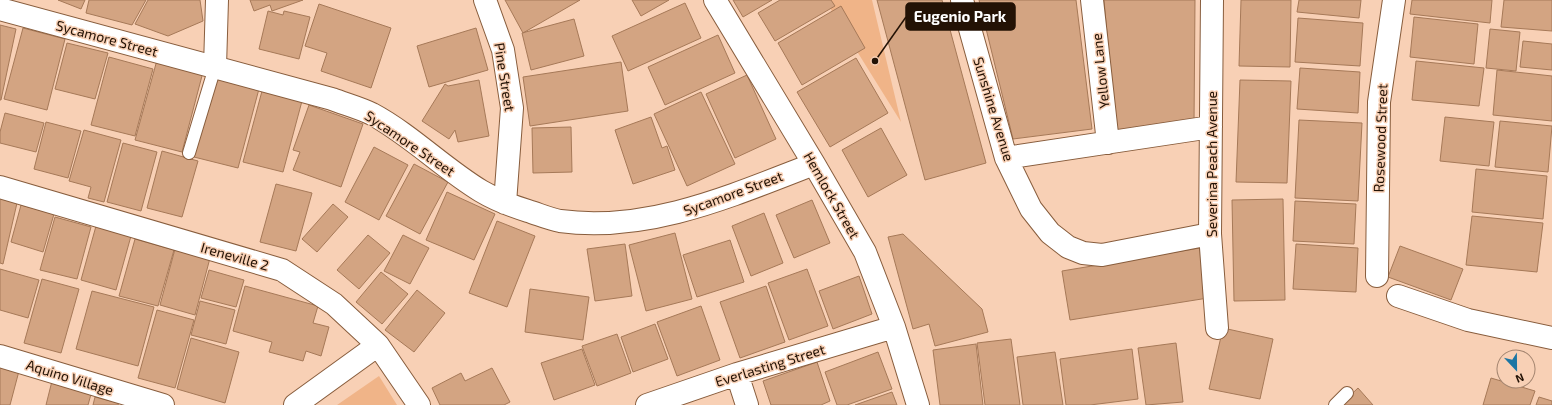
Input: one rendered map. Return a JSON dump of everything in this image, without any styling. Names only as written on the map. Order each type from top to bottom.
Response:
[{"type":"street","points":[[216,67],[217,0]]},
{"type":"street","name":"Pine Street","points":[[485,0],[503,50],[512,108],[505,204]]},
{"type":"street","name":"Hemlock Street","points":[[715,0],[865,252],[894,327],[918,405]]},
{"type":"street","name":"Sunshine Avenue","points":[[962,0],[1006,158],[1032,209],[1050,233],[1068,247],[1083,253],[1102,255],[1210,234]]},
{"type":"street","name":"Yellow Lane","points":[[1092,0],[1108,143]]},
{"type":"street","name":"Severina Peach Avenue","points":[[1212,0],[1210,234],[1217,328]]},
{"type":"street","name":"Rosewood Street","points":[[1377,276],[1379,102],[1394,0]]},
{"type":"street","name":"Sycamore Street","points":[[0,9],[332,99],[371,114],[410,140],[443,166],[481,191],[505,204],[559,221],[595,223],[630,222],[678,213],[814,164]]},
{"type":"street","points":[[1006,158],[1211,127]]},
{"type":"street","name":"Ireneville 2","points":[[0,187],[282,270],[334,304],[378,345],[419,405]]},
{"type":"street","points":[[1398,296],[1468,320],[1552,338]]},
{"type":"street","name":"Everlasting Street","points":[[647,405],[737,374],[894,327]]},
{"type":"street","points":[[295,405],[378,345]]},
{"type":"street","name":"Aquino Village","points":[[0,356],[162,405]]},
{"type":"street","points":[[737,374],[747,405]]},
{"type":"lane","points":[[188,153],[216,67]]},
{"type":"lane","points":[[1335,405],[1347,393]]},
{"type":"shaded area","points":[[825,0],[872,0],[901,122]]},
{"type":"shaded area","points":[[379,376],[397,405],[337,405]]},
{"type":"building","points":[[58,0],[85,0],[81,9]]},
{"type":"building","points":[[89,0],[146,0],[132,25],[86,13]]},
{"type":"building","points":[[148,0],[200,0],[203,21],[168,36],[135,24]]},
{"type":"building","points":[[250,0],[303,0],[272,11],[270,5],[254,11]]},
{"type":"building","points":[[505,0],[580,0],[523,33]]},
{"type":"building","points":[[632,0],[669,0],[641,16]]},
{"type":"building","points":[[733,0],[772,0],[743,17]]},
{"type":"building","points":[[780,0],[831,0],[835,6],[775,41],[758,13]]},
{"type":"building","points":[[877,0],[942,0],[986,163],[925,180]]},
{"type":"building","points":[[979,0],[1076,0],[1092,129],[1013,139]]},
{"type":"building","points":[[1104,0],[1195,0],[1194,125],[1116,135]]},
{"type":"building","points":[[1241,0],[1291,0],[1290,67],[1239,66]]},
{"type":"building","points":[[1299,0],[1361,0],[1359,18],[1297,12]]},
{"type":"building","points":[[1412,0],[1492,0],[1490,23],[1410,14]]},
{"type":"building","points":[[1504,0],[1552,0],[1552,31],[1501,27]]},
{"type":"building","points":[[685,3],[701,38],[628,71],[612,36]]},
{"type":"building","points":[[319,4],[391,28],[371,88],[321,71],[327,53],[305,46]]},
{"type":"building","points":[[841,6],[865,48],[802,85],[778,43]]},
{"type":"building","points":[[268,11],[283,15],[284,11],[310,17],[299,59],[259,49]]},
{"type":"building","points":[[1414,17],[1478,24],[1474,64],[1410,57]]},
{"type":"building","points":[[1298,18],[1363,23],[1360,66],[1295,62]]},
{"type":"building","points":[[574,19],[584,56],[531,70],[522,33]]},
{"type":"building","points":[[0,25],[16,29],[1,100],[0,100]]},
{"type":"building","points":[[23,28],[65,39],[47,110],[4,99]]},
{"type":"building","points":[[476,28],[488,70],[429,87],[417,46]]},
{"type":"building","points":[[1490,29],[1520,32],[1516,71],[1486,68]]},
{"type":"building","points":[[718,35],[735,73],[665,105],[648,67]]},
{"type":"building","points":[[1523,41],[1552,44],[1552,70],[1520,67]]},
{"type":"building","points":[[67,43],[108,53],[95,99],[55,89]]},
{"type":"building","points":[[109,57],[153,69],[135,136],[91,125]]},
{"type":"building","points":[[856,58],[888,113],[830,147],[797,92]]},
{"type":"building","points":[[157,60],[203,72],[182,152],[135,140]]},
{"type":"building","points":[[1416,61],[1484,68],[1479,106],[1412,100]]},
{"type":"building","points":[[621,62],[628,111],[530,126],[523,77]]},
{"type":"building","points":[[1300,68],[1360,72],[1358,113],[1297,109]]},
{"type":"building","points":[[1497,70],[1552,76],[1552,121],[1493,115]]},
{"type":"building","points":[[216,74],[260,85],[238,168],[194,157]]},
{"type":"building","points":[[747,75],[776,139],[735,158],[706,94]]},
{"type":"building","points":[[479,80],[489,136],[458,142],[455,130],[449,139],[422,121],[445,84],[448,86]]},
{"type":"building","points":[[1240,80],[1291,81],[1287,183],[1236,182]]},
{"type":"building","points":[[262,91],[302,101],[283,172],[243,162]]},
{"type":"building","points":[[701,92],[735,164],[687,186],[654,114]]},
{"type":"building","points":[[309,105],[363,124],[341,187],[293,170],[300,152],[293,150]]},
{"type":"building","points":[[5,113],[44,123],[36,152],[0,143],[0,132]]},
{"type":"building","points":[[651,117],[662,148],[667,146],[675,170],[633,184],[615,130]]},
{"type":"building","points":[[1445,117],[1494,122],[1489,166],[1440,161]]},
{"type":"building","points":[[1299,120],[1362,123],[1358,201],[1295,198]]},
{"type":"building","points":[[1500,121],[1552,126],[1548,172],[1495,167]]},
{"type":"building","points":[[46,122],[81,131],[68,178],[34,169]]},
{"type":"building","points":[[571,127],[572,172],[533,173],[532,128]]},
{"type":"building","points":[[881,128],[907,175],[868,197],[842,150]]},
{"type":"building","points":[[84,130],[121,140],[104,202],[88,198],[91,187],[69,181]]},
{"type":"building","points":[[123,143],[157,152],[141,211],[107,202]]},
{"type":"building","points":[[374,147],[408,165],[379,220],[345,202]]},
{"type":"building","points":[[162,151],[198,161],[182,217],[147,208]]},
{"type":"building","points":[[414,164],[448,182],[420,234],[386,216]]},
{"type":"building","points":[[1476,169],[1547,176],[1543,219],[1472,212]]},
{"type":"building","points":[[276,184],[312,193],[296,251],[260,242]]},
{"type":"building","points":[[447,192],[495,214],[474,260],[426,240]]},
{"type":"building","points":[[0,198],[17,203],[3,264],[0,263]]},
{"type":"building","points":[[1283,199],[1285,300],[1234,301],[1232,200]]},
{"type":"building","points":[[812,200],[830,243],[794,258],[776,215]]},
{"type":"building","points":[[1295,201],[1356,204],[1354,244],[1293,241]]},
{"type":"building","points":[[333,204],[348,217],[317,252],[302,239]]},
{"type":"building","points":[[21,205],[54,214],[43,252],[11,242]]},
{"type":"building","points":[[764,213],[783,263],[751,276],[732,226]]},
{"type":"building","points":[[1472,216],[1543,223],[1537,272],[1466,265]]},
{"type":"building","points":[[55,217],[91,227],[77,279],[40,270]]},
{"type":"building","points":[[497,221],[535,236],[507,307],[469,293]]},
{"type":"building","points":[[96,226],[131,236],[116,290],[81,280]]},
{"type":"building","points":[[675,233],[692,299],[646,311],[629,245]]},
{"type":"building","points":[[903,234],[982,309],[988,332],[935,346],[929,324],[913,329],[888,237]]},
{"type":"building","points":[[368,235],[390,253],[359,289],[337,270]]},
{"type":"building","points":[[403,235],[429,248],[410,284],[384,271]]},
{"type":"building","points":[[135,239],[174,250],[158,306],[119,296]]},
{"type":"building","points":[[730,240],[744,282],[697,297],[683,255]]},
{"type":"building","points":[[625,244],[632,296],[595,301],[587,249]]},
{"type":"building","points":[[1296,244],[1358,248],[1356,292],[1293,289]]},
{"type":"building","points":[[1400,246],[1463,269],[1451,300],[1388,277]]},
{"type":"building","points":[[1200,248],[1208,298],[1070,320],[1062,271]]},
{"type":"building","points":[[175,249],[210,258],[195,315],[160,305]]},
{"type":"building","points":[[0,269],[39,280],[28,318],[0,310]]},
{"type":"building","points":[[807,269],[828,326],[789,340],[768,283]]},
{"type":"building","points":[[209,270],[244,280],[236,307],[201,298]]},
{"type":"building","points":[[381,272],[408,294],[382,324],[356,302]]},
{"type":"building","points":[[859,276],[872,314],[833,329],[819,291]]},
{"type":"building","points":[[42,279],[79,289],[61,353],[24,343]]},
{"type":"building","points":[[245,286],[318,306],[313,323],[329,327],[321,356],[306,351],[303,361],[269,352],[272,342],[233,331]]},
{"type":"building","points":[[766,286],[785,342],[740,358],[720,302]]},
{"type":"building","points":[[530,289],[589,297],[583,340],[525,332]]},
{"type":"building","points":[[417,290],[445,313],[414,352],[385,330]]},
{"type":"building","points":[[92,291],[154,307],[138,366],[76,349]]},
{"type":"building","points":[[200,301],[235,310],[226,344],[191,335]]},
{"type":"building","points":[[701,306],[720,360],[677,376],[657,322]]},
{"type":"building","points":[[157,310],[194,320],[175,388],[138,378]]},
{"type":"building","points":[[655,324],[668,359],[633,372],[621,337]]},
{"type":"building","points":[[1223,328],[1273,339],[1260,399],[1209,389]]},
{"type":"building","points":[[617,334],[631,373],[597,386],[582,346]]},
{"type":"building","points":[[191,338],[239,352],[225,403],[177,389]]},
{"type":"building","points":[[1011,339],[1020,405],[985,405],[977,343]]},
{"type":"building","points":[[1176,343],[1183,402],[1146,405],[1138,348]]},
{"type":"building","points":[[976,344],[983,405],[940,405],[933,350]]},
{"type":"building","points":[[582,349],[595,385],[554,400],[541,363]]},
{"type":"building","points":[[1132,349],[1138,399],[1090,405],[1066,405],[1060,359]]},
{"type":"building","points":[[878,352],[892,389],[847,405],[837,405],[825,372]]},
{"type":"building","points":[[1055,352],[1063,405],[1023,405],[1017,357]]},
{"type":"building","points":[[817,362],[830,401],[821,405],[771,405],[763,381]]},
{"type":"building","points":[[0,366],[19,371],[10,405],[0,405]]},
{"type":"building","points":[[492,368],[510,402],[504,405],[440,405],[432,388],[461,373],[465,381]]},
{"type":"building","points":[[53,377],[93,387],[88,405],[46,405]]},
{"type":"building","points":[[1491,378],[1496,379],[1496,389],[1528,389],[1535,391],[1530,405],[1483,405]]},
{"type":"building","points":[[1358,388],[1373,405],[1340,405]]},
{"type":"building","points":[[892,392],[897,405],[855,405]]},
{"type":"building","points":[[95,397],[119,403],[118,405],[93,405]]},
{"type":"building","points":[[1539,397],[1552,401],[1552,405],[1536,405]]},
{"type":"place","name":"Eugenio Park","points":[[875,61]]}]
